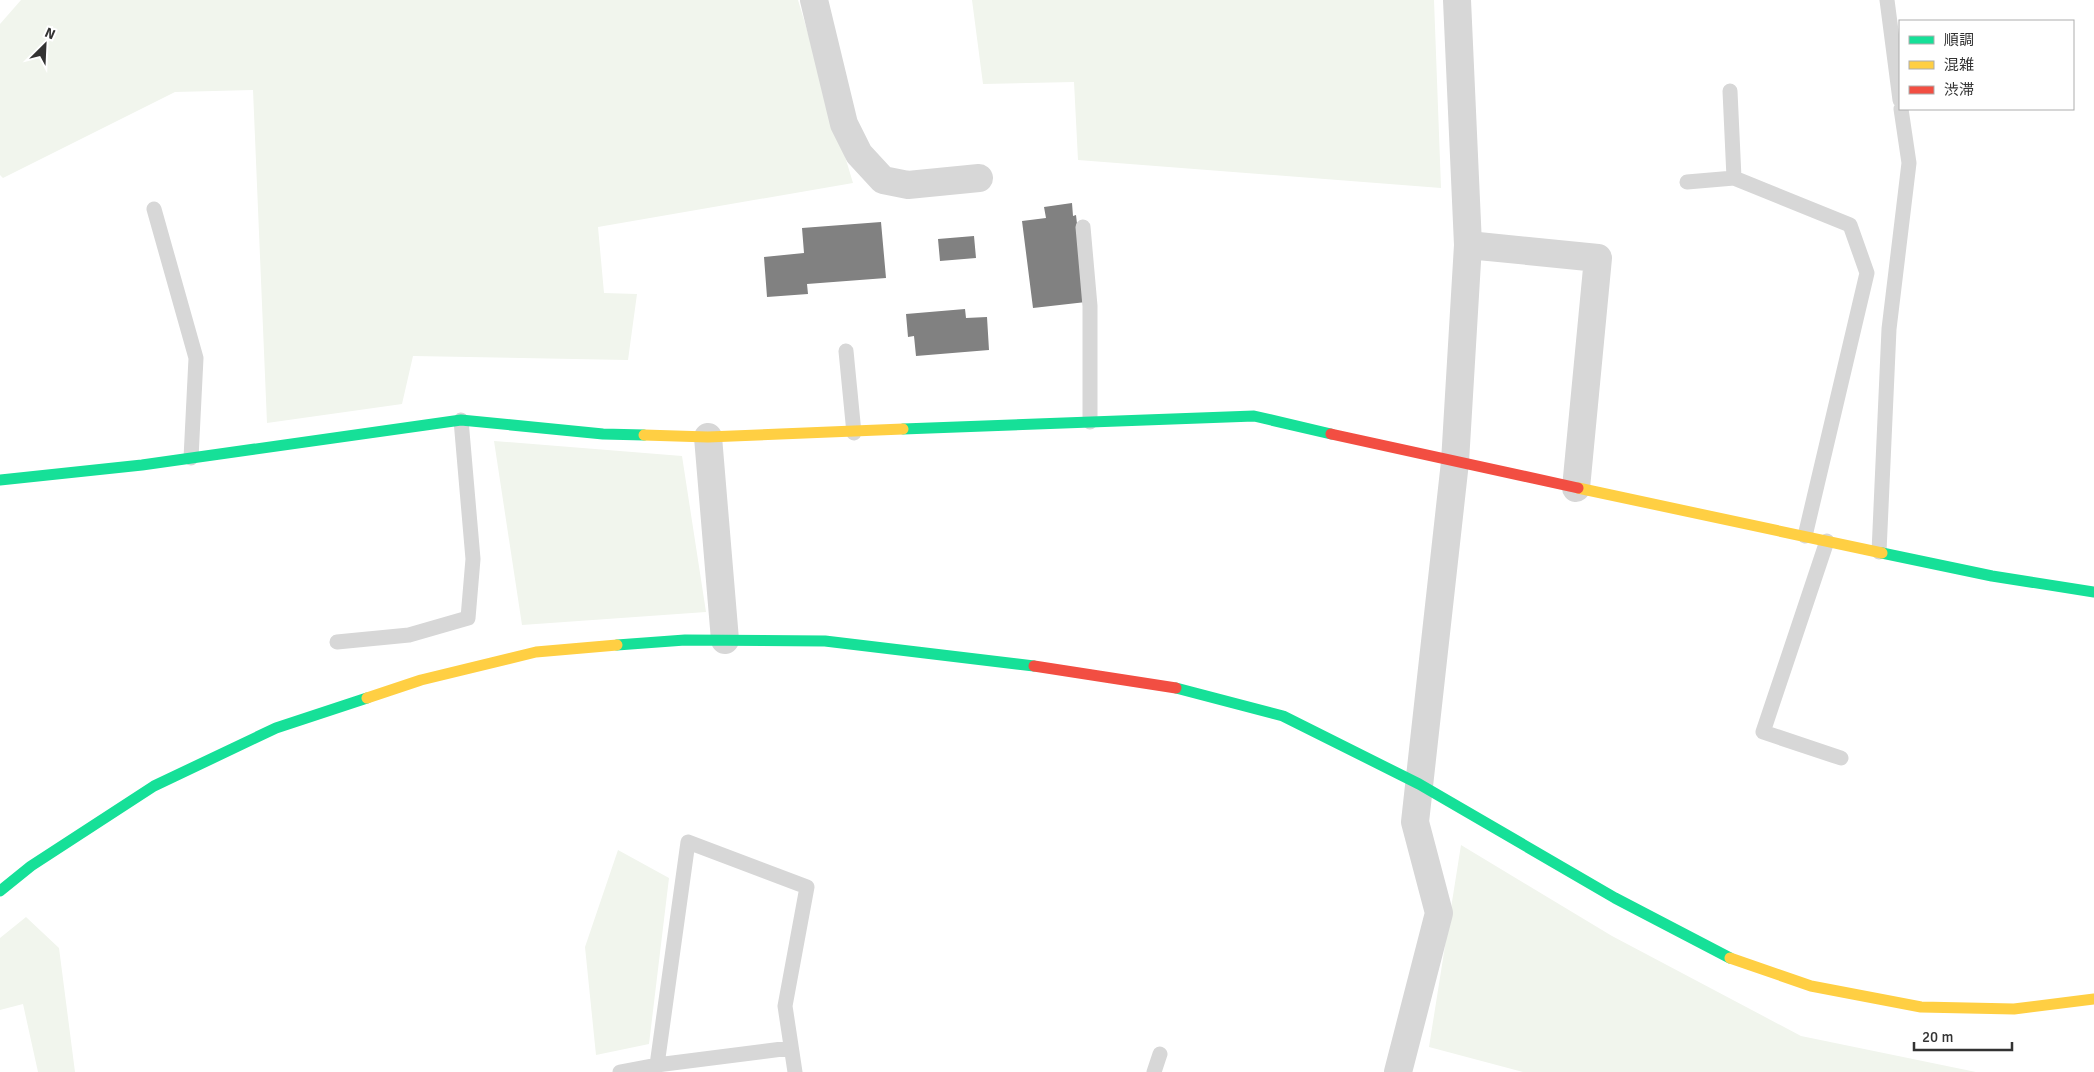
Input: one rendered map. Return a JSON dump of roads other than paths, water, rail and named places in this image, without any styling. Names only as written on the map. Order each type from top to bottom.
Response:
[{"type":"street","points":[[814,0],[844,124],[860,154],[883,180],[908,185],[978,178]]},
{"type":"street","points":[[1398,1072],[1439,913],[1415,822],[1455,462],[1468,245],[1457,0]]},
{"type":"street","points":[[1468,245],[1598,258],[1576,488]]},
{"type":"street","points":[[0,480],[142,466],[461,420],[603,434],[708,437],[854,433],[1254,416],[1455,462],[1992,576],[2094,592]]},
{"type":"street","points":[[708,437],[725,640]]},
{"type":"street","points":[[0,891],[31,866],[154,786],[276,728],[420,680],[536,652],[686,640],[824,641],[1063,669],[1193,691],[1282,716],[1419,784],[1615,898],[1721,955],[1811,986],[1921,1007],[2014,1009],[2094,999]]},
{"type":"lane","points":[[1887,0],[1899,92]]},
{"type":"lane","points":[[1730,91],[1734,178]]},
{"type":"lane","points":[[1879,552],[1889,329],[1909,163],[1902,110]]},
{"type":"lane","points":[[1687,182],[1734,178],[1850,225],[1867,273],[1805,536]]},
{"type":"lane","points":[[154,209],[196,358],[191,458]]},
{"type":"lane","points":[[1083,227],[1090,306],[1090,422]]},
{"type":"lane","points":[[846,351],[854,433]]},
{"type":"lane","points":[[337,642],[409,635],[468,618],[473,560],[461,420]]},
{"type":"lane","points":[[1827,541],[1763,732],[1841,758]]},
{"type":"lane","points":[[657,1065],[688,842],[807,887],[785,1006],[795,1072]]},
{"type":"lane","points":[[620,1072],[657,1065],[790,1048]]},
{"type":"lane","points":[[1154,1072],[1160,1054]]}]
